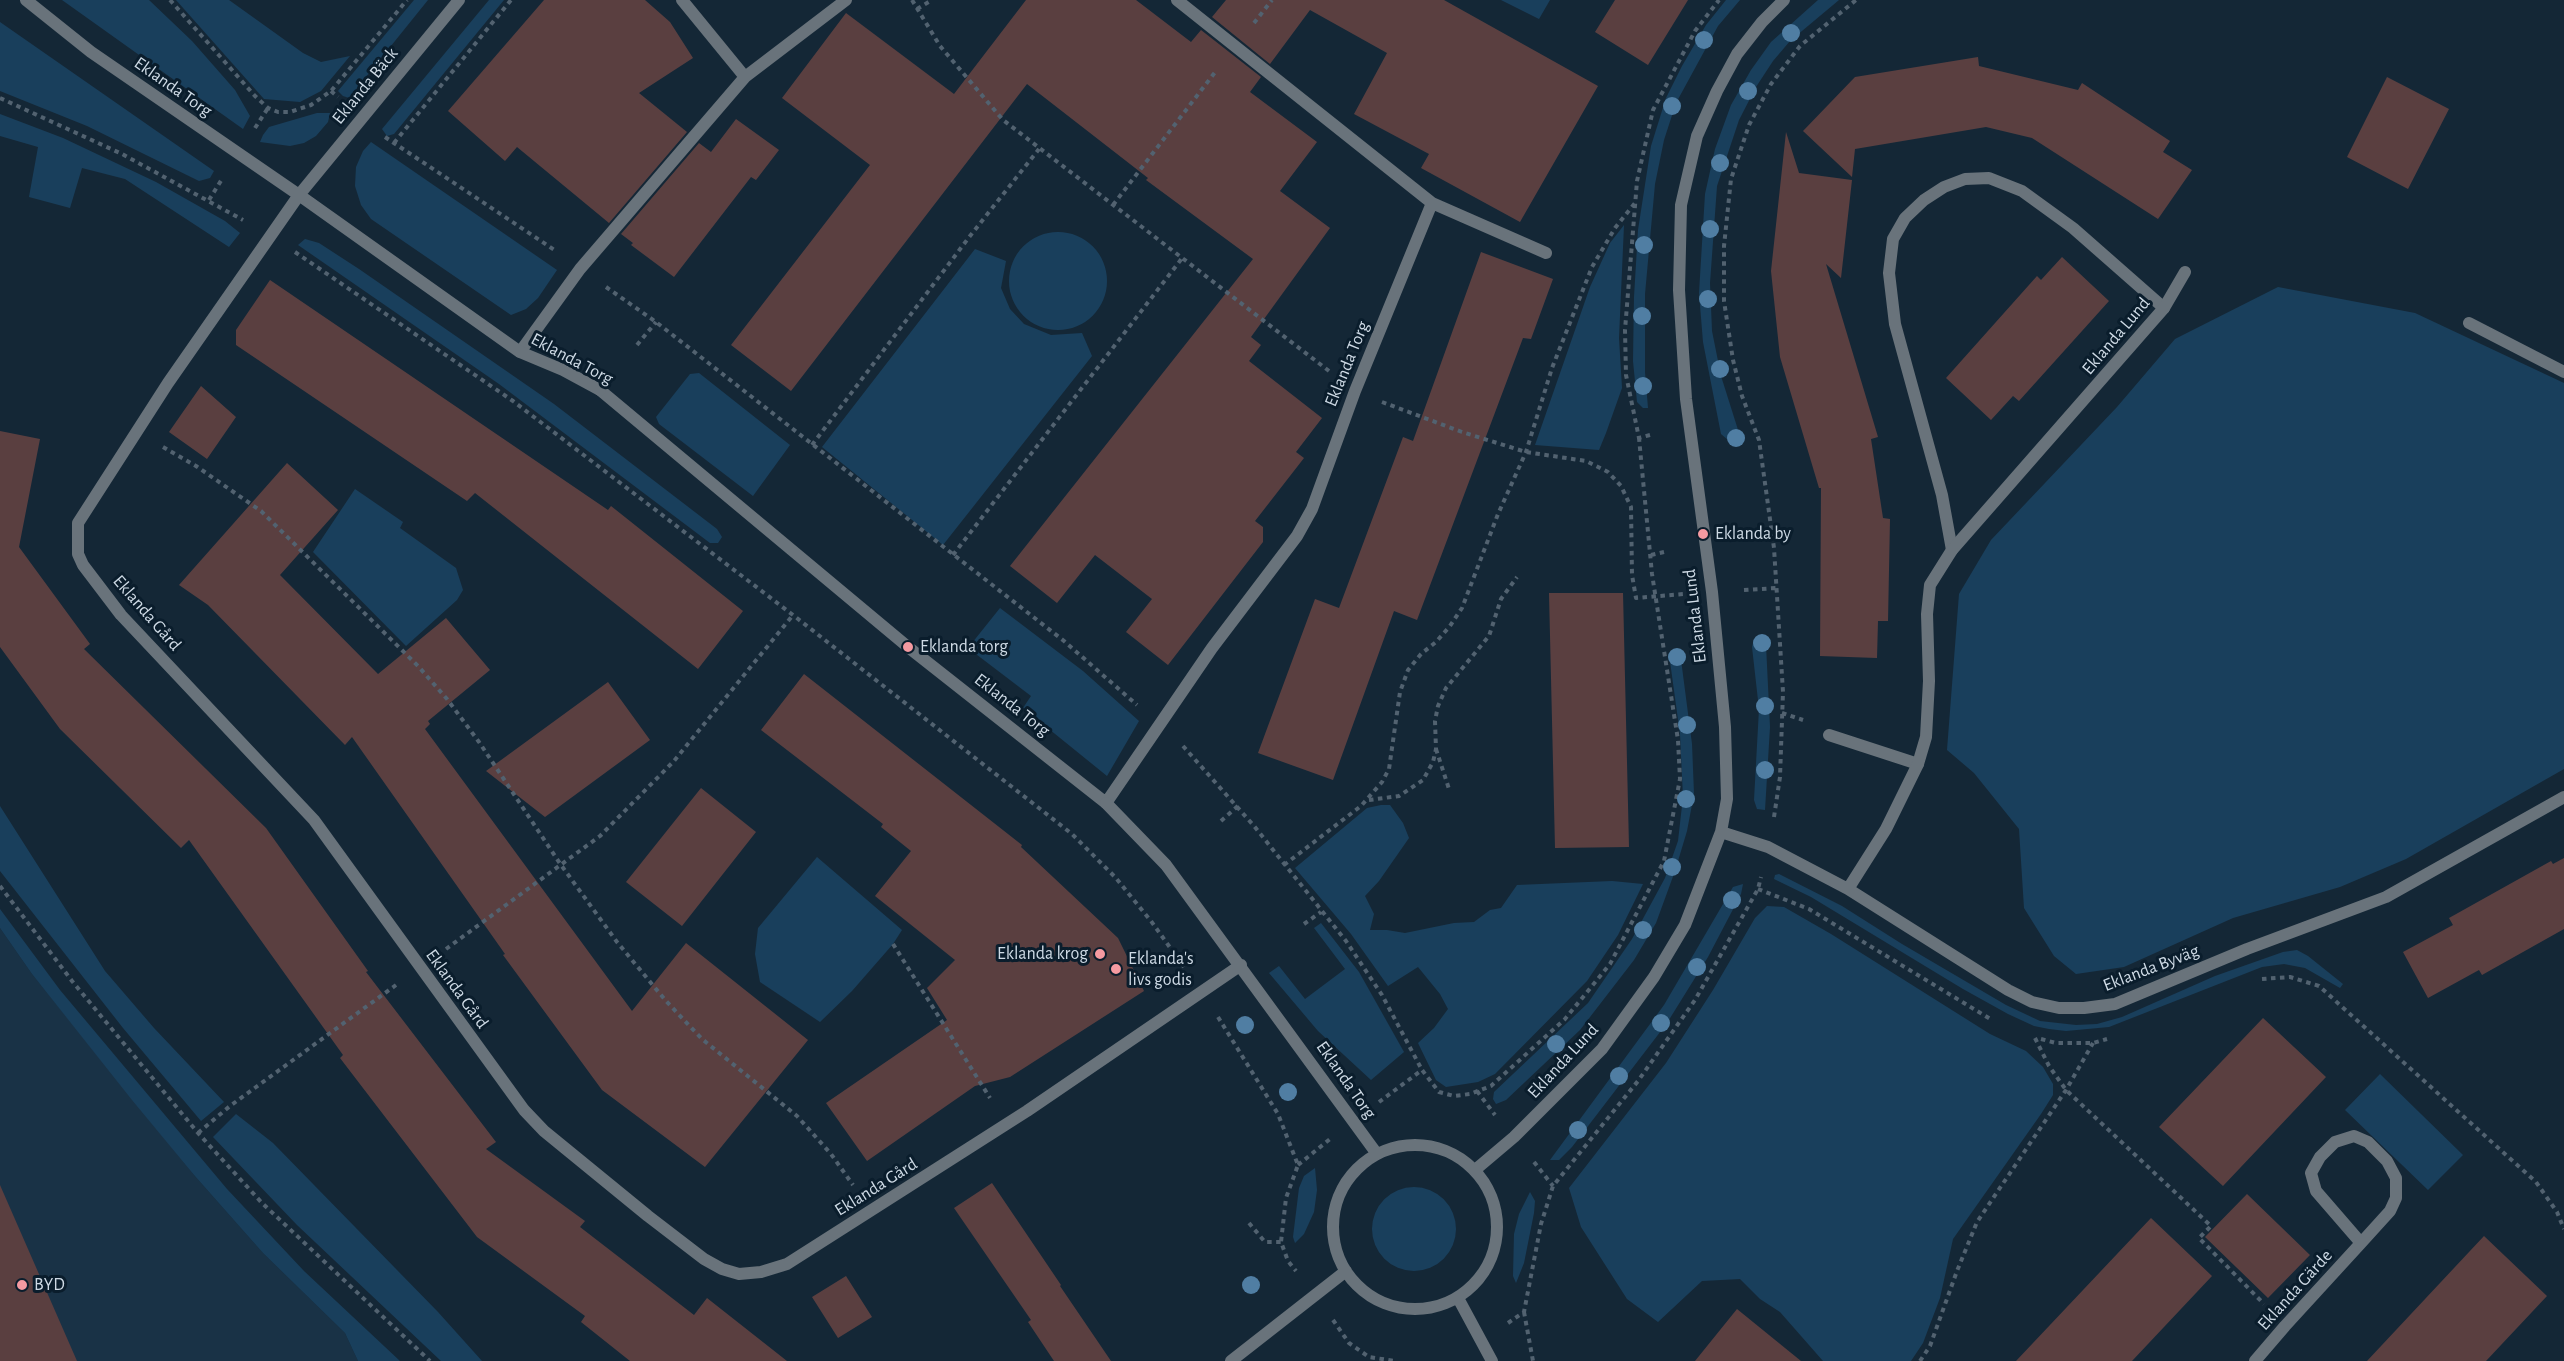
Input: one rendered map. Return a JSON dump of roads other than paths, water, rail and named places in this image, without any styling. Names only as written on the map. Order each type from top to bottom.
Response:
[{"type":"street","name":"Eklanda Torg","points":[[26,0],[91,52],[520,352],[563,370],[600,390],[908,647],[1106,803],[1166,865],[1377,1154]]},
{"type":"street","name":"Eklanda Bäck","points":[[298,195],[459,0]]},
{"type":"street","points":[[682,0],[745,77]]},
{"type":"street","points":[[520,352],[580,269],[745,77],[846,0]]},
{"type":"street","points":[[1177,0],[1432,203],[1546,253]]},
{"type":"street","name":"Eklanda Lund","points":[[1475,1170],[1514,1137],[1602,1048],[1654,977],[1685,925],[1721,832],[1727,799],[1725,727],[1712,592],[1686,399],[1679,290],[1681,205],[1697,136],[1717,91],[1737,54],[1762,22],[1784,0]]},
{"type":"street","points":[[1952,550],[1942,495],[1895,324],[1889,273],[1893,239],[1905,218],[1924,200],[1944,187],[1965,179],[1989,178],[2022,191],[2073,228],[2164,308]]},
{"type":"street","name":"Eklanda Gård","points":[[298,195],[168,383],[78,523],[78,554],[83,565],[121,615],[314,820],[524,1110],[544,1131],[704,1259],[722,1269],[739,1274],[760,1272],[787,1264],[872,1212],[1006,1125],[1240,965]]},
{"type":"street","name":"Eklanda Torg","points":[[1106,803],[1212,648],[1302,527],[1312,509],[1355,391],[1432,203]]},
{"type":"street","name":"Eklanda Lund","points":[[1848,889],[1886,828],[1918,764],[1926,737],[1929,681],[1927,614],[1930,585],[1952,550],[2164,308],[2185,272]]},
{"type":"street","points":[[2469,323],[2564,372]]},
{"type":"street","points":[[1829,735],[1918,764]]},
{"type":"street","name":"Eklanda Byväg","points":[[1721,832],[1768,847],[1848,889],[2008,990],[2032,1002],[2059,1008],[2115,1004],[2247,949],[2386,897],[2564,797]]},
{"type":"street","name":"Eklanda Gärde","points":[[2254,1361],[2285,1326],[2361,1243],[2390,1211],[2396,1198],[2396,1178],[2387,1161],[2368,1142],[2354,1136],[2335,1142],[2320,1157],[2311,1173],[2316,1191],[2361,1243]]},
{"type":"street","points":[[1411,1144],[1446,1150],[1475,1170],[1484,1180],[1498,1218],[1496,1245],[1489,1264],[1479,1280],[1458,1298],[1432,1308],[1418,1310],[1389,1306],[1365,1292],[1346,1271],[1339,1258],[1333,1228],[1338,1198],[1353,1173],[1377,1154],[1411,1144]]},
{"type":"street","points":[[1231,1361],[1346,1271]]},
{"type":"street","points":[[1458,1298],[1492,1361]]},
{"type":"place","name":"Eklanda by","points":[[1703,534]]},
{"type":"place","name":"Eklanda torg","points":[[908,647]]},
{"type":"place","name":"Eklanda krog","points":[[1100,954]]},
{"type":"place","name":"Eklanda's livs godis","points":[[1116,969]]},
{"type":"place","name":"BYD","points":[[22,1285]]}]
